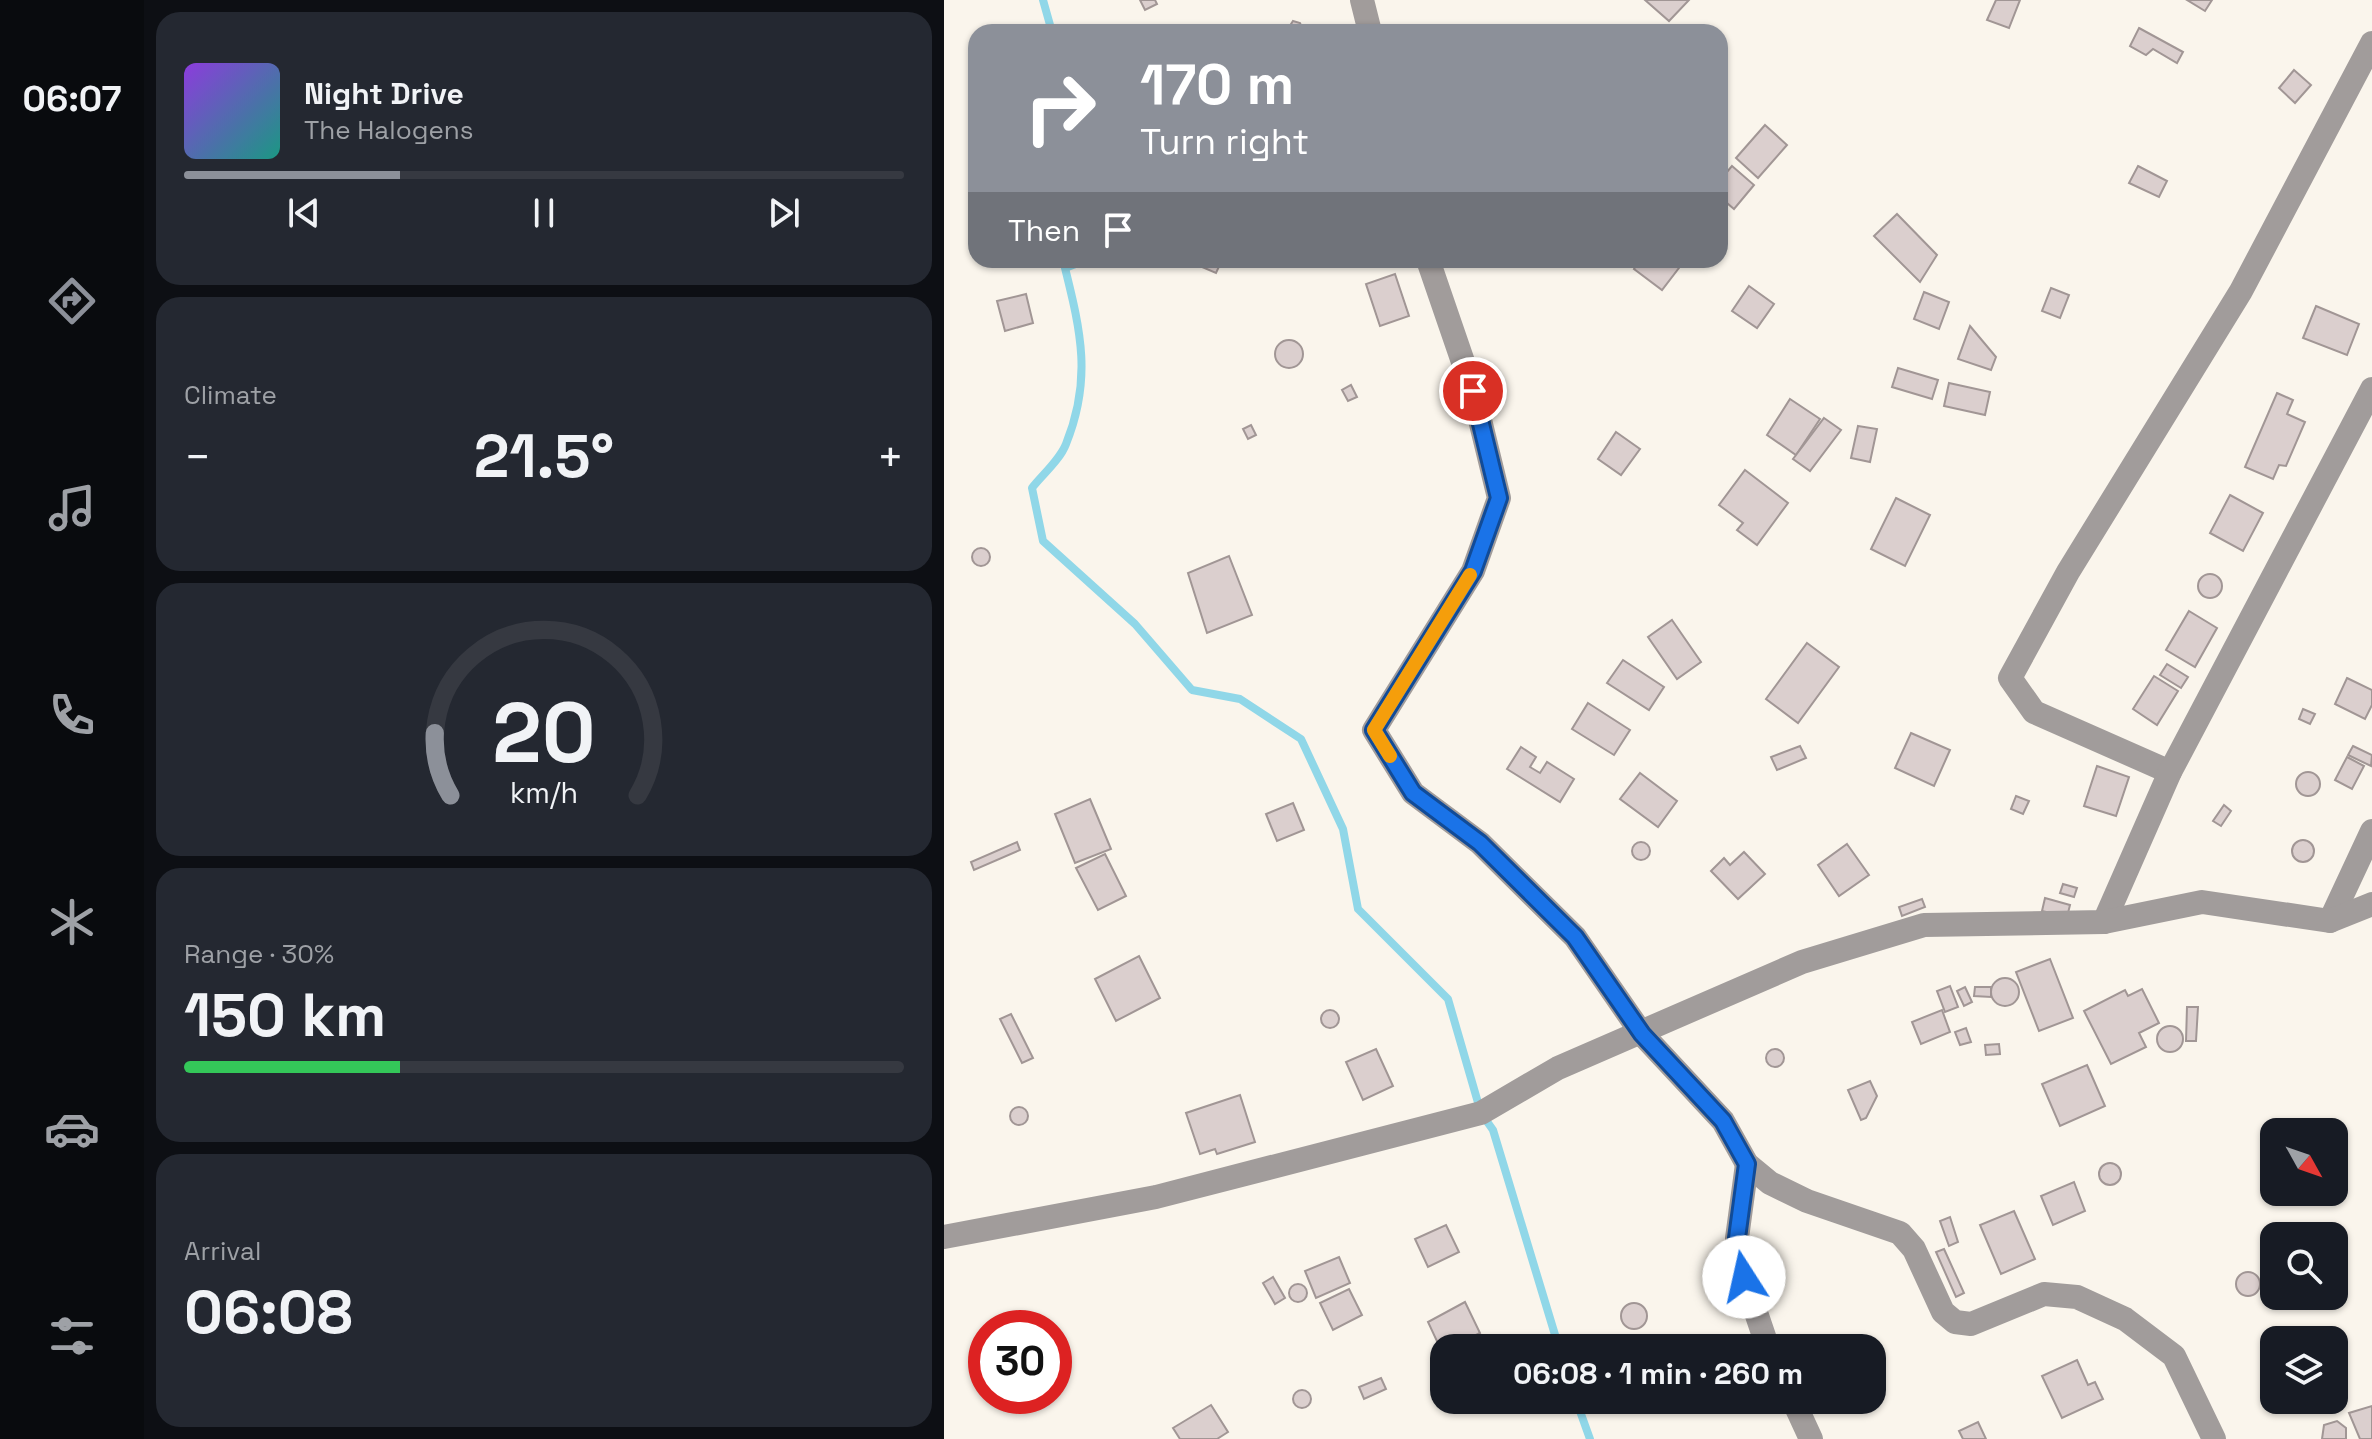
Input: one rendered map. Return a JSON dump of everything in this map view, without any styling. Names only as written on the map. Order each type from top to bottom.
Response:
[{"type":"street","points":[[1362,0],[1368,24]]},
{"type":"street","points":[[2170,772],[2034,712],[2010,678],[2068,572],[2241,291],[2372,43]]},
{"type":"street","points":[[1431,268],[1473,391],[1499,498],[1473,571],[1374,730],[1413,793],[1480,843],[1575,937],[1642,1034],[1723,1121],[1747,1164],[1770,1183],[1807,1201],[1900,1233],[1914,1249],[1943,1312],[1955,1322],[1971,1324],[2044,1294],[2077,1297],[2125,1319],[2174,1356],[2214,1439]]},
{"type":"street","points":[[2104,922],[2170,772],[2372,389]]},
{"type":"street","points":[[2330,921],[2372,831]]},
{"type":"street","points":[[944,1237],[1156,1197],[1481,1113],[1558,1068],[1802,962],[1924,925],[2104,922],[2202,902],[2330,921],[2372,904]]},
{"type":"street","points":[[1747,1164],[1737,1238],[1744,1277],[1763,1334]]},
{"type":"street","points":[[1799,1414],[1811,1439]]},
{"type":"building","points":[[1140,0],[1155,0],[1157,4],[1145,10]]},
{"type":"building","points":[[1645,0],[1689,0],[1669,21]]},
{"type":"building","points":[[1996,0],[2020,0],[2009,28],[1987,20]]},
{"type":"building","points":[[2187,0],[2212,0],[2205,11]]},
{"type":"building","points":[[2139,28],[2183,52],[2177,63],[2153,49],[2146,55],[2130,46]]},
{"type":"building","points":[[2294,70],[2311,85],[2295,103],[2279,88]]},
{"type":"building","points":[[1765,125],[1787,145],[1758,178],[1736,158]]},
{"type":"building","points":[[1732,166],[1754,185],[1734,209],[1728,204],[1728,171]]},
{"type":"building","points":[[2138,166],[2167,181],[2159,197],[2129,183]]},
{"type":"building","points":[[1897,214],[1937,255],[1920,282],[1874,236]]},
{"type":"building","points":[[1635,268],[1679,268],[1662,290]]},
{"type":"building","points":[[1395,274],[1409,316],[1380,326],[1366,284]]},
{"type":"building","points":[[1749,286],[1774,304],[1757,328],[1732,311]]},
{"type":"building","points":[[2051,288],[2069,295],[2060,318],[2042,311]]},
{"type":"building","points":[[1924,292],[1949,302],[1939,329],[1914,319]]},
{"type":"building","points":[[1026,294],[1033,323],[1005,331],[997,301]]},
{"type":"building","points":[[2316,306],[2359,324],[2347,355],[2303,338]]},
{"type":"building","points":[[1970,326],[1996,357],[1991,370],[1958,359]]},
{"type":"building","points":[[1289,340],[1299,344],[1303,354],[1299,364],[1289,368],[1279,364],[1275,354],[1279,344]]},
{"type":"building","points":[[1898,368],[1938,380],[1932,399],[1892,387]]},
{"type":"building","points":[[1949,383],[1990,392],[1985,415],[1944,406]]},
{"type":"building","points":[[1351,385],[1357,397],[1348,401],[1342,390]]},
{"type":"building","points":[[2277,393],[2293,400],[2287,414],[2305,422],[2286,466],[2279,465],[2273,479],[2245,467]]},
{"type":"building","points":[[1790,399],[1820,419],[1796,455],[1767,435]]},
{"type":"building","points":[[1824,418],[1841,430],[1810,471],[1793,459]]},
{"type":"building","points":[[1251,425],[1256,435],[1248,439],[1243,429]]},
{"type":"building","points":[[1858,426],[1877,429],[1870,462],[1851,458]]},
{"type":"building","points":[[1616,432],[1640,449],[1621,475],[1598,459]]},
{"type":"building","points":[[1745,470],[1788,503],[1757,545],[1737,530],[1743,523],[1719,505]]},
{"type":"building","points":[[2230,495],[2263,513],[2243,551],[2210,533]]},
{"type":"building","points":[[1896,498],[1930,515],[1905,566],[1871,549]]},
{"type":"building","points":[[977,548],[985,548],[990,557],[988,564],[977,566],[972,561],[972,553]]},
{"type":"building","points":[[1229,556],[1252,615],[1207,633],[1188,573]]},
{"type":"building","points":[[2210,574],[2221,581],[2222,586],[2215,597],[2210,598],[2199,591],[2198,586],[2205,575]]},
{"type":"building","points":[[2189,611],[2217,628],[2195,667],[2166,650]]},
{"type":"building","points":[[1672,620],[1701,662],[1677,679],[1648,637]]},
{"type":"building","points":[[1807,643],[1839,667],[1798,723],[1766,699]]},
{"type":"building","points":[[1623,660],[1664,687],[1649,710],[1607,683]]},
{"type":"building","points":[[2167,664],[2188,677],[2181,688],[2160,675]]},
{"type":"building","points":[[2154,676],[2178,691],[2157,725],[2133,709]]},
{"type":"building","points":[[2347,678],[2372,690],[2372,705],[2365,719],[2335,704]]},
{"type":"building","points":[[1588,703],[1630,730],[1614,755],[1572,729]]},
{"type":"building","points":[[2303,709],[2315,714],[2310,724],[2299,719]]},
{"type":"building","points":[[1911,733],[1950,750],[1934,786],[1895,768]]},
{"type":"building","points":[[1800,746],[1806,758],[1777,770],[1771,757]]},
{"type":"building","points":[[2353,746],[2372,755],[2371,766],[2348,755]]},
{"type":"building","points":[[1521,747],[1536,757],[1530,767],[1540,773],[1547,762],[1574,779],[1560,802],[1507,769]]},
{"type":"building","points":[[2347,757],[2364,766],[2352,789],[2335,780]]},
{"type":"building","points":[[2097,766],[2129,777],[2116,816],[2084,806]]},
{"type":"building","points":[[2308,772],[2317,775],[2320,784],[2317,793],[2308,796],[2299,793],[2296,784],[2299,775]]},
{"type":"building","points":[[1640,773],[1677,801],[1658,827],[1620,799]]},
{"type":"building","points":[[2016,796],[2029,801],[2023,814],[2011,809]]},
{"type":"building","points":[[1090,799],[1111,849],[1075,863],[1055,814]]},
{"type":"building","points":[[1293,803],[1304,830],[1277,841],[1266,814]]},
{"type":"building","points":[[2224,805],[2231,811],[2221,826],[2213,821]]},
{"type":"building","points":[[2303,840],[2311,843],[2314,851],[2311,859],[2303,862],[2295,859],[2292,851],[2295,843]]},
{"type":"building","points":[[1017,842],[1020,850],[974,870],[971,862]]},
{"type":"building","points":[[1637,842],[1645,842],[1650,851],[1648,858],[1637,860],[1632,855],[1632,847]]},
{"type":"building","points":[[1847,844],[1869,875],[1839,896],[1818,865]]},
{"type":"building","points":[[1744,852],[1765,874],[1738,899],[1711,871],[1724,858],[1730,865]]},
{"type":"building","points":[[1105,854],[1126,896],[1098,910],[1076,868]]},
{"type":"building","points":[[2063,884],[2077,888],[2074,897],[2060,893]]},
{"type":"building","points":[[2045,898],[2070,905],[2067,917],[2042,911]]},
{"type":"building","points":[[1922,899],[1925,907],[1902,916],[1899,907]]},
{"type":"building","points":[[1139,956],[1160,998],[1116,1021],[1095,979]]},
{"type":"building","points":[[2050,959],[2073,1018],[2039,1031],[2016,972]]},
{"type":"building","points":[[2005,978],[2015,982],[2019,992],[2015,1002],[2005,1006],[1995,1002],[1991,992],[1995,982]]},
{"type":"building","points":[[1950,986],[1958,1007],[1945,1012],[1937,991]]},
{"type":"building","points":[[1965,987],[1972,1002],[1964,1006],[1957,991]]},
{"type":"building","points":[[1975,987],[1991,987],[1991,997],[1974,996]]},
{"type":"building","points":[[2142,989],[2159,1023],[2139,1033],[2146,1047],[2111,1064],[2084,1011],[2125,990],[2128,996]]},
{"type":"building","points":[[2187,1007],[2198,1007],[2196,1041],[2186,1041]]},
{"type":"building","points":[[1326,1010],[1334,1010],[1339,1019],[1337,1026],[1326,1028],[1321,1023],[1321,1015]]},
{"type":"building","points":[[1942,1010],[1950,1032],[1921,1044],[1912,1022]]},
{"type":"building","points":[[1011,1014],[1033,1058],[1022,1063],[1000,1019]]},
{"type":"building","points":[[2170,1026],[2179,1030],[2183,1039],[2179,1048],[2170,1052],[2161,1048],[2157,1039],[2161,1030]]},
{"type":"building","points":[[1966,1028],[1971,1042],[1960,1045],[1955,1032]]},
{"type":"building","points":[[1999,1044],[2000,1054],[1986,1055],[1985,1045]]},
{"type":"building","points":[[1376,1049],[1393,1086],[1363,1100],[1346,1062]]},
{"type":"building","points":[[1771,1049],[1779,1049],[1784,1058],[1782,1065],[1771,1067],[1766,1062],[1766,1054]]},
{"type":"building","points":[[2087,1065],[2105,1106],[2060,1126],[2042,1084]]},
{"type":"building","points":[[1870,1081],[1877,1096],[1866,1118],[1861,1120],[1848,1090]]},
{"type":"building","points":[[1240,1095],[1255,1142],[1217,1154],[1215,1149],[1200,1154],[1186,1113]]},
{"type":"building","points":[[1015,1107],[1023,1107],[1028,1116],[1026,1123],[1015,1125],[1010,1120],[1010,1112]]},
{"type":"building","points":[[2110,1163],[2118,1166],[2121,1174],[2118,1182],[2110,1185],[2102,1182],[2099,1174],[2102,1166]]},
{"type":"building","points":[[2074,1182],[2085,1211],[2053,1225],[2041,1196]]},
{"type":"building","points":[[2014,1211],[2035,1259],[2001,1274],[1980,1225]]},
{"type":"building","points":[[1950,1217],[1958,1242],[1949,1246],[1940,1221]]},
{"type":"building","points":[[1446,1225],[1459,1252],[1428,1267],[1415,1239]]},
{"type":"building","points":[[1944,1249],[1964,1293],[1956,1297],[1936,1252]]},
{"type":"building","points":[[1339,1257],[1350,1283],[1316,1298],[1305,1271]]},
{"type":"building","points":[[2253,1273],[2259,1279],[2257,1293],[2248,1296],[2239,1293],[2236,1284],[2239,1275]]},
{"type":"building","points":[[1273,1277],[1285,1298],[1275,1304],[1263,1283]]},
{"type":"building","points":[[1294,1284],[1302,1284],[1307,1293],[1305,1300],[1294,1302],[1289,1297],[1289,1289]]},
{"type":"building","points":[[1349,1289],[1362,1315],[1333,1330],[1320,1303]]},
{"type":"building","points":[[1465,1302],[1480,1333],[1434,1334],[1428,1322]]},
{"type":"building","points":[[1634,1303],[1643,1307],[1647,1316],[1643,1325],[1634,1329],[1625,1325],[1621,1316],[1625,1307]]},
{"type":"building","points":[[2077,1360],[2088,1385],[2095,1382],[2103,1399],[2062,1418],[2042,1376]]},
{"type":"building","points":[[1381,1378],[1386,1389],[1364,1399],[1359,1387]]},
{"type":"building","points":[[1298,1390],[1306,1390],[1311,1399],[1309,1406],[1298,1408],[1293,1403],[1293,1395]]},
{"type":"building","points":[[1211,1405],[1228,1432],[1217,1439],[1180,1439],[1173,1428]]},
{"type":"building","points":[[2372,1406],[2372,1439],[2360,1439],[2349,1413]]},
{"type":"building","points":[[2337,1421],[2346,1428],[2346,1439],[2322,1439],[2324,1425]]},
{"type":"building","points":[[1978,1422],[1986,1439],[1963,1439],[1959,1431]]},
{"type":"waterway","points":[[1043,0],[1050,24]]},
{"type":"waterway","points":[[1065,268],[1076,314],[1081,377],[1074,421],[1066,444],[1032,488],[1043,541],[1135,624],[1192,690],[1240,699],[1301,739],[1343,829],[1358,909],[1448,999],[1481,1113],[1493,1130],[1555,1334]]},
{"type":"waterway","points":[[1581,1414],[1590,1439]]},
{"type":"slow traffic","points":[[1390,756],[1374,730],[1470,575]]},
{"type":"route","points":[[1473,391],[1499,498],[1473,571],[1374,730],[1413,793],[1480,843],[1575,937],[1642,1034],[1692,1084],[1723,1121],[1747,1164],[1737,1238],[1744,1277]]}]
